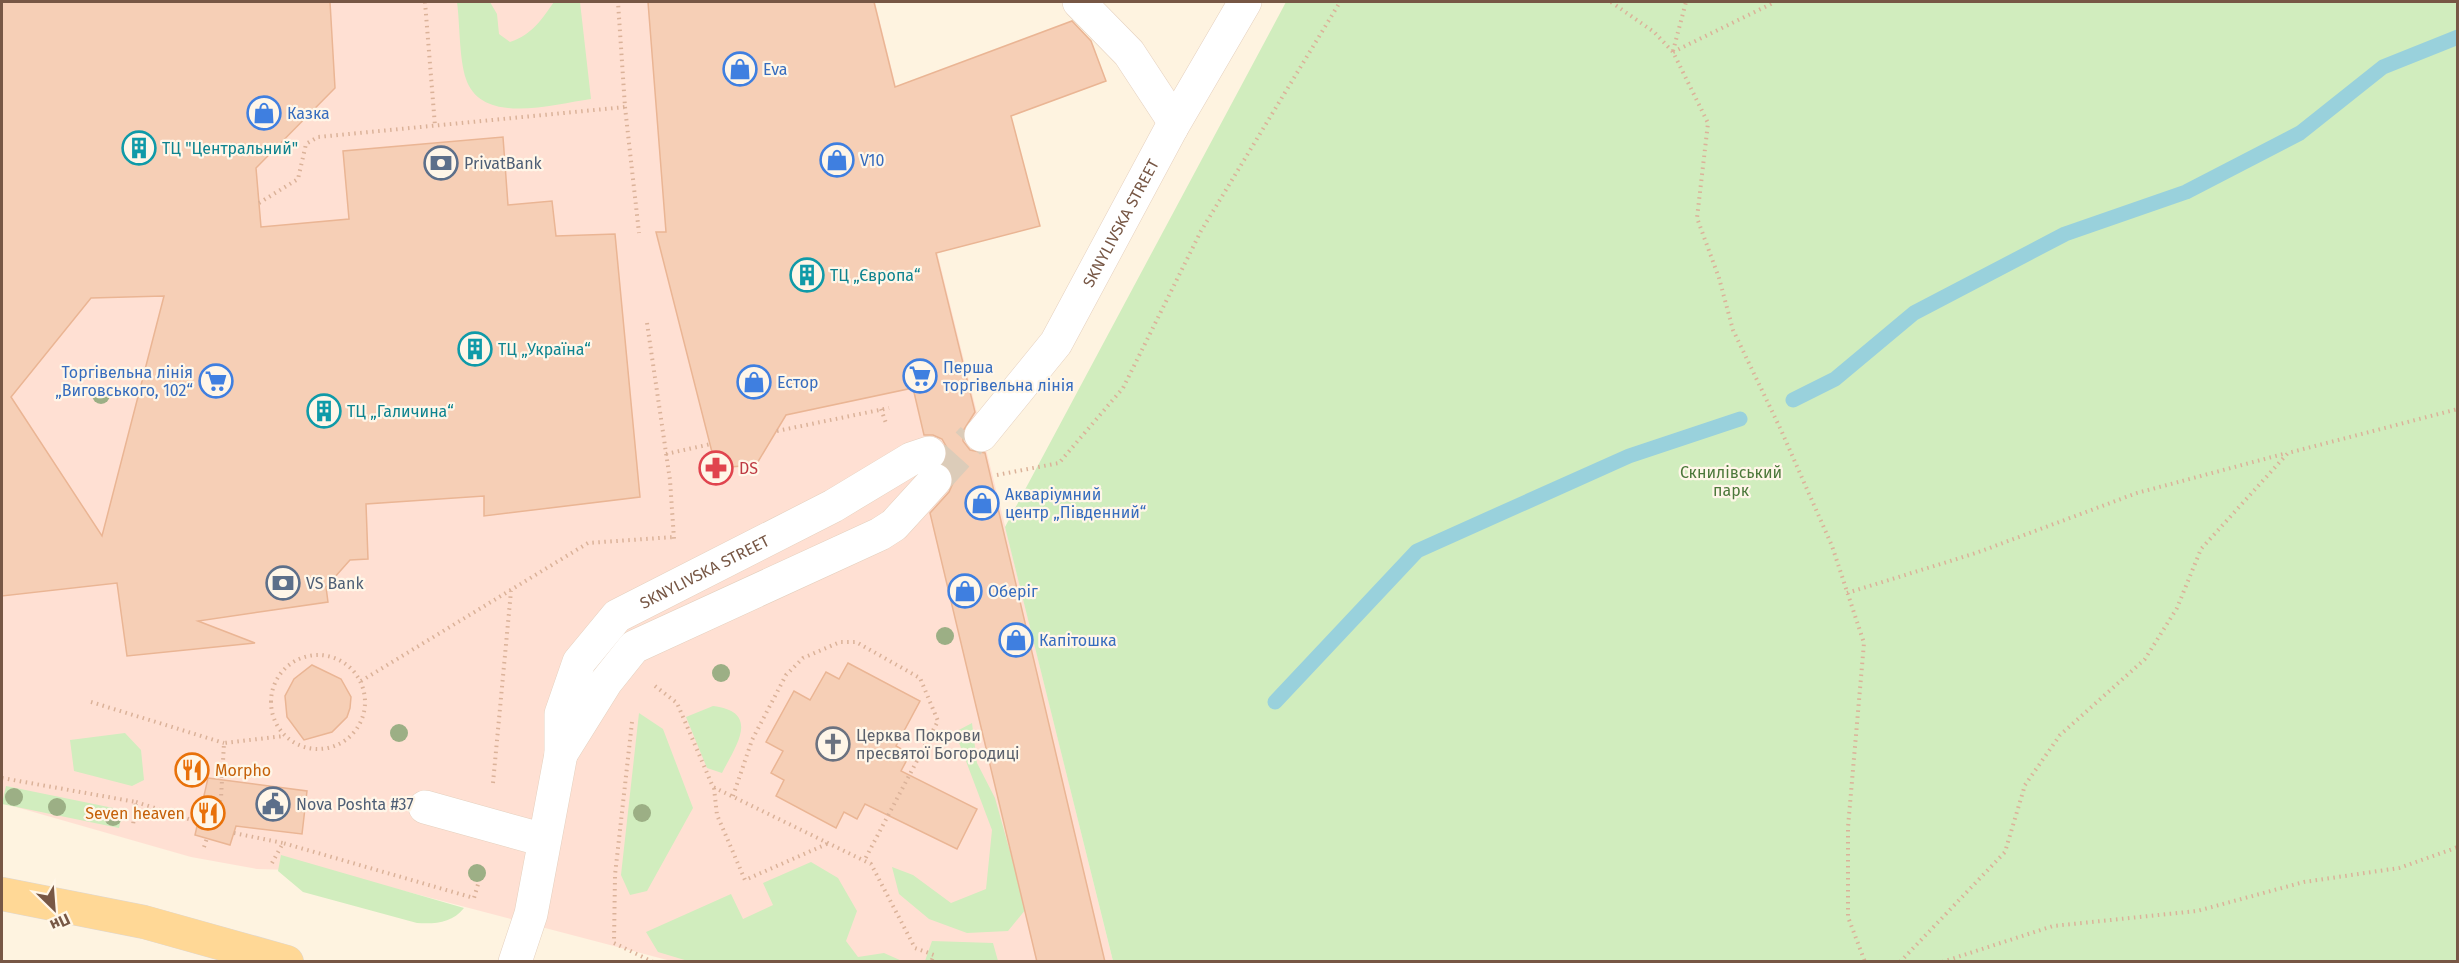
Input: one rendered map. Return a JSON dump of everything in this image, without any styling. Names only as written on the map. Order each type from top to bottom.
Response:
[{"type":"main road","points":[[2,894],[144,922],[287,962]]},
{"type":"street","points":[[1079,2],[1129,53],[1173,120],[1172,127]]},
{"type":"street","name":"SKNYLIVSKA STREET","points":[[981,435],[1056,343],[1172,127],[1245,2]]},
{"type":"street","name":"SKNYLIVSKA STREET","points":[[515,962],[531,914],[561,754],[561,714],[579,662],[617,616],[833,506],[911,459],[932,467],[894,525],[880,534],[634,647],[606,682],[561,754]]},
{"type":"street","points":[[425,807],[544,840]]},
{"type":"path","points":[[425,2],[435,127]]},
{"type":"path","points":[[618,2],[625,107],[639,233]]},
{"type":"path","points":[[991,477],[1059,463],[1123,388],[1196,239],[1340,2]]},
{"type":"path","points":[[1611,2],[1654,32],[1673,52],[1708,123],[1697,218],[1719,278],[1733,330],[1781,430],[1827,535],[1864,643],[1848,827],[1848,917],[1865,962]]},
{"type":"path","points":[[1673,52],[1680,17],[1686,2]]},
{"type":"path","points":[[1673,52],[1775,2]]},
{"type":"path","points":[[259,203],[298,179],[306,144],[318,137],[625,107]]},
{"type":"path","points":[[647,323],[666,454],[675,546]]},
{"type":"path","points":[[777,431],[889,408]]},
{"type":"path","points":[[1847,593],[1976,553],[2137,493],[2457,409]]},
{"type":"path","points":[[666,454],[711,444]]},
{"type":"path","points":[[1900,962],[2005,852],[2025,785],[2054,743],[2145,659],[2177,608],[2201,549],[2288,453]]},
{"type":"path","points":[[361,681],[588,543],[674,537]]},
{"type":"path","points":[[492,785],[511,590]]},
{"type":"path","points":[[733,796],[752,740],[786,675],[803,658],[840,642],[856,642],[920,678],[938,721],[864,861]]},
{"type":"path","points":[[311,655],[326,655],[340,660],[361,681],[366,695],[365,710],[356,730],[339,745],[310,749],[296,745],[284,736],[275,724],[271,709],[276,680],[285,668],[311,655]]},
{"type":"path","points":[[647,680],[677,703],[714,787],[717,815],[745,880],[829,843]]},
{"type":"path","points":[[91,702],[224,743],[284,736]]},
{"type":"path","points":[[633,712],[615,875],[614,943],[654,962]]},
{"type":"path","points":[[218,807],[221,798],[224,743]]},
{"type":"path","points":[[2,778],[136,802],[198,822]]},
{"type":"path","points":[[714,787],[871,864],[915,948],[934,955],[931,962]]},
{"type":"path","points":[[134,825],[136,802]]},
{"type":"path","points":[[234,833],[283,843],[474,898],[486,857]]},
{"type":"path","points":[[204,847],[207,838]]},
{"type":"path","points":[[272,863],[283,843]]},
{"type":"path","points":[[1942,962],[2053,926],[2198,911],[2304,882],[2399,868],[2457,847]]},
{"type":"shaded area","points":[[2,2],[875,2],[1113,961],[671,961],[328,871],[257,869],[191,857],[2,803]]},
{"type":"green space","points":[[457,2],[490,2],[497,14],[499,34],[510,42],[531,31],[554,2],[580,2],[591,99],[520,108],[487,103],[474,94],[464,71]]},
{"type":"green space","name":"Скнилівський парк","points":[[1286,2],[2457,2],[2457,961],[1113,961],[1005,527]]},
{"type":"green space","points":[[713,706],[737,715],[741,723],[738,742],[722,773],[707,768],[686,717]]},
{"type":"green space","points":[[639,713],[663,729],[693,808],[647,891],[630,895],[621,875]]},
{"type":"green space","points":[[972,723],[977,763],[995,798],[1026,909],[1008,931],[967,933],[929,919],[899,894],[892,867],[913,875],[951,903],[986,889],[992,830],[955,732]]},
{"type":"green space","points":[[125,733],[141,750],[144,780],[132,786],[74,771],[70,740]]},
{"type":"green space","points":[[6,786],[123,810],[119,828],[2,804]]},
{"type":"green space","points":[[281,855],[464,908],[454,917],[443,922],[417,923],[303,892],[278,871]]},
{"type":"green space","points":[[811,862],[838,878],[857,911],[846,941],[858,957],[884,953],[902,961],[688,961],[658,952],[646,932],[731,894],[743,919],[773,905],[763,883]]},
{"type":"green space","points":[[932,941],[993,943],[998,961],[925,961]]},
{"type":"building","points":[[2,2],[330,2],[335,88],[256,168],[261,227],[349,219],[343,151],[503,137],[508,205],[552,201],[556,236],[615,234],[640,497],[484,516],[484,496],[366,504],[368,559],[350,560],[326,587],[328,602],[198,621],[255,643],[127,656],[117,583],[2,596]],"holes":[[[164,296],[102,536],[11,397],[91,298]]]},
{"type":"building","name":"ТЦ „Європа“","points":[[648,2],[874,2],[895,87],[1072,21],[1091,41],[1106,81],[1011,116],[1040,226],[936,253],[975,412],[963,431],[963,441],[970,450],[985,453],[1105,962],[1037,962],[930,513],[949,492],[953,483],[953,475],[944,464],[947,448],[942,439],[933,435],[924,435],[913,388],[786,415],[756,465],[716,468],[656,232],[666,232]]},
{"type":"building","name":"Церква Покрови пресвятої Богородиці","points":[[848,663],[920,701],[896,746],[910,754],[901,771],[977,809],[957,849],[865,804],[857,819],[844,812],[836,828],[776,796],[784,780],[771,773],[783,751],[766,742],[794,691],[810,700],[826,672],[839,679]]},
{"type":"building","points":[[312,665],[341,679],[351,697],[350,708],[347,717],[332,732],[304,740],[287,717],[285,696],[294,679]]},
{"type":"building","points":[[208,778],[307,791],[302,834],[236,826],[230,845],[195,835]]},
{"type":"waterway","points":[[1793,400],[1835,379],[1914,313],[2065,234],[2186,192],[2300,133],[2383,67],[2458,37]]},
{"type":"waterway","points":[[1275,702],[1417,551],[1629,456],[1740,419]]},
{"type":"tunnel","points":[[935,480],[973,438]]},
{"type":"place","name":"Eva","points":[[740,69]]},
{"type":"place","name":"Казка","points":[[264,113]]},
{"type":"place","name":"ТЦ \"Центральний\"","points":[[139,148]]},
{"type":"place","name":"V10","points":[[837,160]]},
{"type":"place","name":"PrivatBank","points":[[441,163]]},
{"type":"place","name":"ТЦ „Європа“","points":[[807,275]]},
{"type":"place","name":"ТЦ „Україна“","points":[[475,349]]},
{"type":"place","name":"Перша торгівельна лінія","points":[[920,376]]},
{"type":"place","name":"Торгівельна лінія „Виговського, 102“","points":[[216,381]]},
{"type":"place","name":"Естор","points":[[754,382]]},
{"type":"place","name":"ТЦ „Галичина“","points":[[324,411]]},
{"type":"place","name":"DS","points":[[716,468]]},
{"type":"place","name":"Акваріумний центр „Південний“","points":[[982,503]]},
{"type":"place","name":"VS Bank","points":[[283,583]]},
{"type":"place","name":"Оберіг","points":[[965,591]]},
{"type":"place","name":"Капітошка","points":[[1016,640]]},
{"type":"place","name":"Церква Покрови пресвятої Богородиці","points":[[833,744]]},
{"type":"place","name":"Morpho","points":[[192,770]]},
{"type":"place","name":"Nova Poshta #37","points":[[273,804]]},
{"type":"place","name":"Seven heaven","points":[[208,813]]}]
